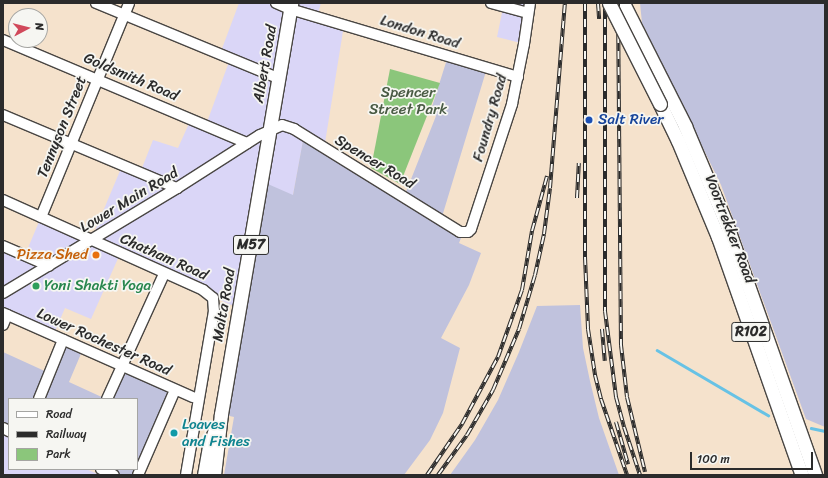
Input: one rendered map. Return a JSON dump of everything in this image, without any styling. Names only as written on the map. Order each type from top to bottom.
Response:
[{"type":"main road","name":"Voortrekker Road","points":[[609,3],[678,142],[718,238],[802,475]]},
{"type":"main road","name":"Voortrekker Road","points":[[623,3],[692,143],[726,223],[815,475]]},
{"type":"main road","name":"Albert Road","points":[[269,130],[291,6]]},
{"type":"main road","name":"Malta Road","points":[[214,475],[221,414],[269,130]]},
{"type":"main road","name":"Malta Road","points":[[204,475],[209,447],[221,414]]},
{"type":"street","points":[[96,3],[278,78]]},
{"type":"street","name":"Tennyson Street","points":[[41,217],[128,3]]},
{"type":"street","name":"London Road","points":[[276,3],[291,6],[518,77]]},
{"type":"street","points":[[491,3],[528,13]]},
{"type":"street","name":"Foundry Road","points":[[463,233],[472,229],[512,104],[530,3]]},
{"type":"street","name":"Goldsmith Road","points":[[3,40],[247,143]]},
{"type":"street","points":[[3,116],[177,188]]},
{"type":"street","name":"Spencer Road","points":[[269,130],[282,125],[294,129],[463,233]]},
{"type":"street","name":"Lower Main Road","points":[[3,293],[177,188],[269,130]]},
{"type":"street","name":"Chatham Road","points":[[3,200],[208,293],[213,298],[214,304],[186,475]]},
{"type":"street","points":[[3,246],[49,266]]},
{"type":"street","points":[[107,398],[164,274]]},
{"type":"street","points":[[3,325],[5,314]]},
{"type":"street","name":"Lower Rochester Road","points":[[5,314],[193,397]]},
{"type":"street","points":[[39,398],[63,340]]},
{"type":"street","points":[[138,475],[175,390]]},
{"type":"street","points":[[103,470],[114,475]]},
{"type":"shaded area","points":[[239,3],[321,3],[317,17],[344,25],[324,149],[304,136],[293,195],[240,309],[120,254],[91,319],[65,308],[53,336],[7,315],[3,325],[3,246],[25,255],[41,217],[91,240],[122,166],[140,173],[153,140],[178,148],[191,119],[206,125],[230,59],[220,54]]},
{"type":"shaded area","points":[[504,3],[530,3],[524,44],[497,37]]},
{"type":"shaded area","points":[[640,3],[825,3],[825,427],[806,419],[721,185],[642,23]]},
{"type":"shaded area","points":[[448,56],[487,68],[441,220],[463,233],[459,243],[481,253],[469,285],[441,338],[460,348],[443,413],[430,440],[404,475],[224,475],[234,417],[221,414],[261,181],[293,195],[304,135],[404,197],[436,116],[431,110]]},
{"type":"shaded area","points":[[580,305],[583,348],[590,381],[599,418],[619,475],[450,475],[475,440],[498,400],[537,306]]},
{"type":"shaded area","points":[[63,340],[83,349],[69,382],[104,398],[46,398],[40,396],[39,398],[8,398],[8,430],[3,428],[3,352],[49,373]]},
{"type":"shaded area","points":[[123,367],[175,390],[138,475],[114,475],[103,470],[138,470],[138,398],[108,398]]},
{"type":"shaded area","points":[[3,435],[8,437],[8,470],[88,470],[100,475],[3,475]]},
{"type":"green space","name":"Spencer Street Park","points":[[390,69],[440,83],[400,184],[371,168]]},
{"type":"waterway","points":[[657,350],[768,415]]},
{"type":"waterway","points":[[811,428],[825,431]]},
{"type":"railway","points":[[438,475],[467,435],[493,390],[519,329],[535,275],[544,234],[550,188],[565,3]]},
{"type":"railway","points":[[585,3],[585,257],[588,329],[595,375],[601,399],[627,475]]},
{"type":"railway","points":[[598,3],[599,19]]},
{"type":"railway","points":[[605,3],[605,311],[616,397],[640,475]]},
{"type":"railway","points":[[618,3],[621,345],[627,397],[645,472]]},
{"type":"railway","points":[[577,198],[579,163]]},
{"type":"railway","points":[[427,475],[462,424],[498,357],[522,290],[532,231],[547,176]]},
{"type":"railway","points":[[602,329],[605,361]]},
{"type":"railway","points":[[616,422],[628,464]]},
{"type":"place","name":"Salt River","points":[[589,120]]},
{"type":"place","name":"Pizza Shed","points":[[96,255]]},
{"type":"place","name":"Yoni Shakti Yoga","points":[[36,286]]},
{"type":"place","name":"Loaves and Fishes","points":[[174,433]]}]
